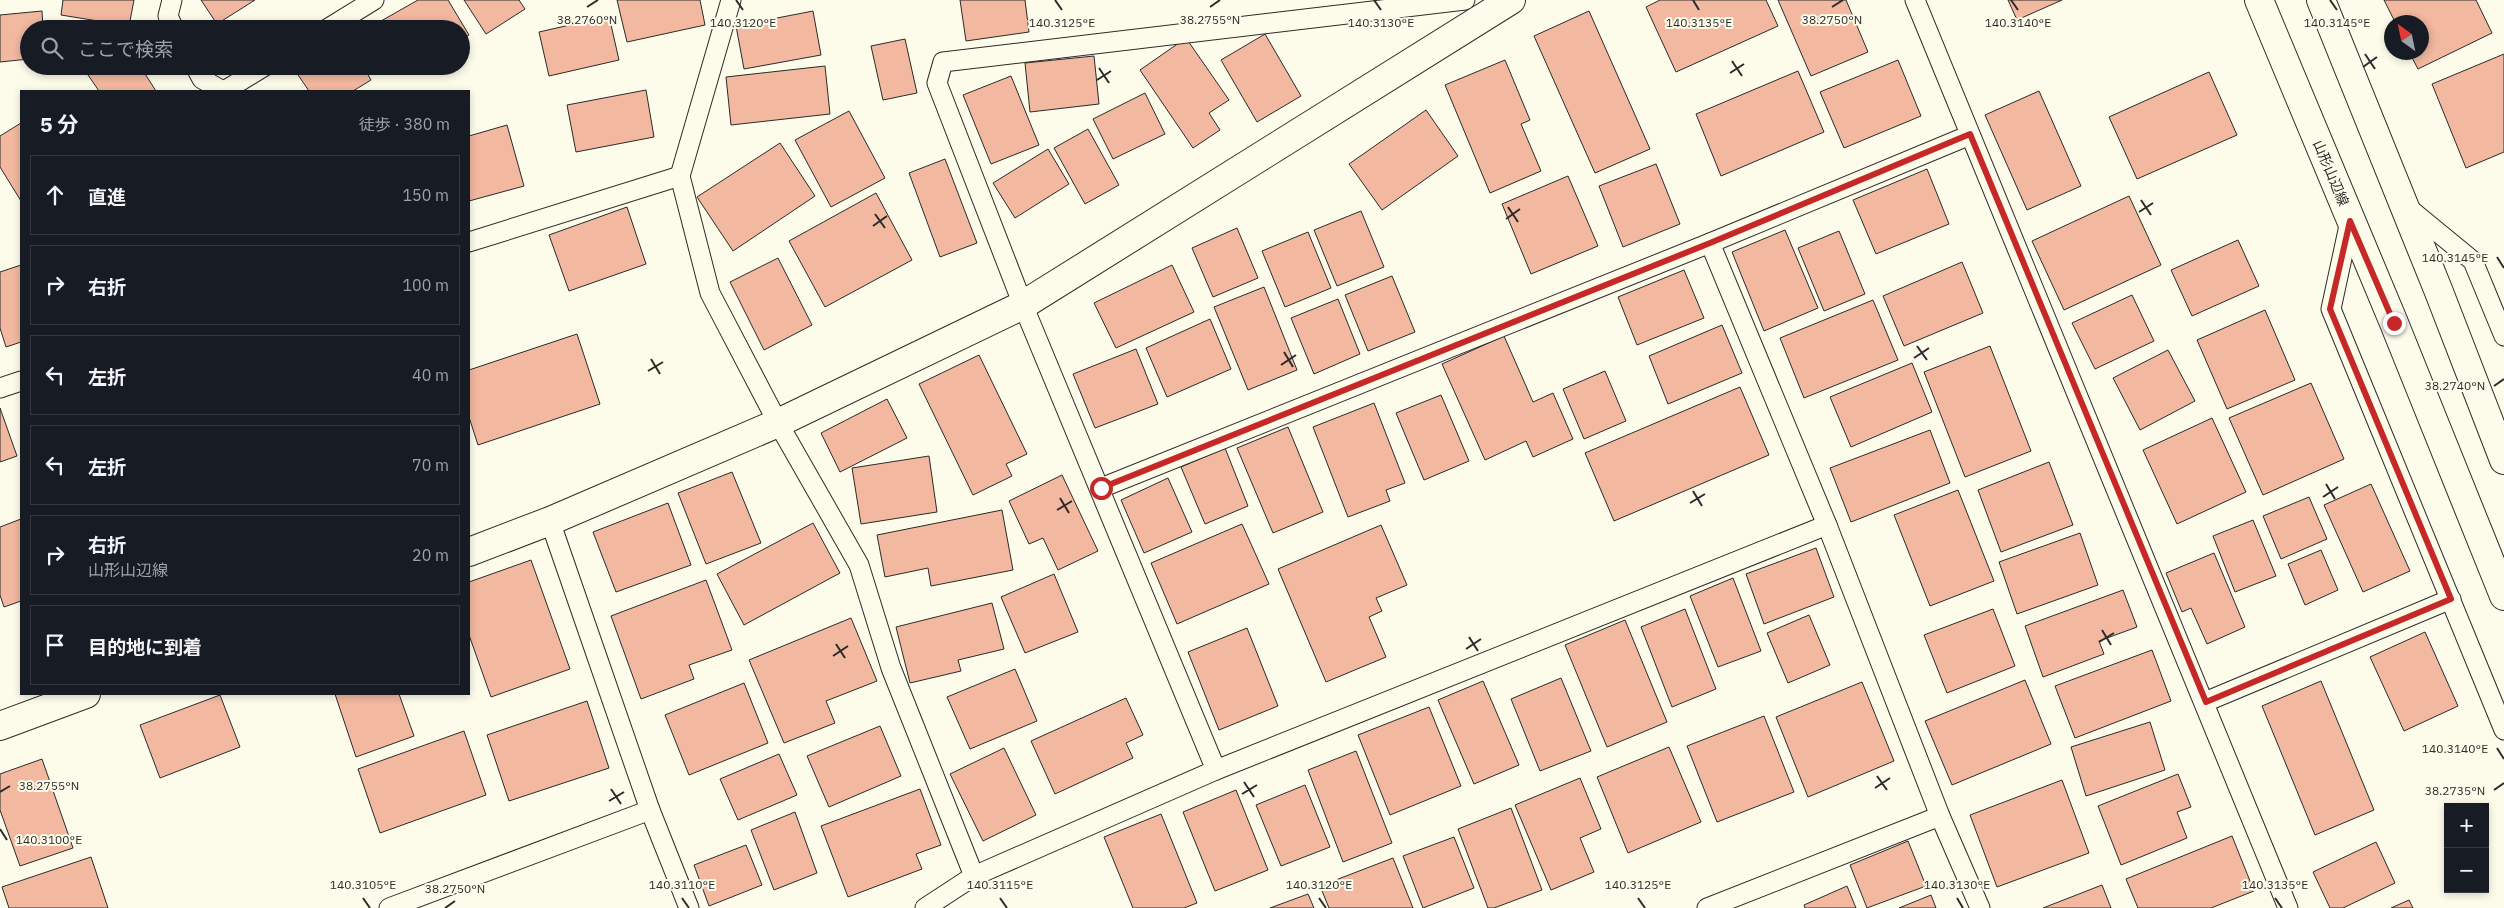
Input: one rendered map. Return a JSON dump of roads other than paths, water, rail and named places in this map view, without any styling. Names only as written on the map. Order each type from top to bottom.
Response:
[{"type":"street","points":[[470,552],[550,522],[778,423],[1023,305],[1511,0]]},
{"type":"street","name":"山形山辺線","points":[[2259,0],[2394,323],[2504,596]]},
{"type":"street","points":[[2321,0],[2439,292],[2504,460]]},
{"type":"street","points":[[0,726],[83,695]]},
{"type":"lane","points":[[170,20],[168,16],[172,0]]},
{"type":"lane","points":[[342,20],[374,0]]},
{"type":"lane","points":[[731,0],[680,176],[710,293],[778,423],[859,564],[891,668],[974,876]]},
{"type":"lane","points":[[1216,770],[1101,488],[1023,305],[937,84],[943,62],[1465,0]]},
{"type":"lane","points":[[1915,0],[2206,702],[2288,908]]},
{"type":"lane","points":[[200,75],[202,79],[222,90]]},
{"type":"lane","points":[[226,90],[250,75]]},
{"type":"lane","points":[[1101,488],[1710,243],[1970,134]]},
{"type":"lane","points":[[470,242],[680,176]]},
{"type":"lane","points":[[2403,203],[2473,261],[2504,336]]},
{"type":"lane","points":[[2350,221],[2330,309],[2504,730]]},
{"type":"lane","points":[[1710,243],[1827,525],[1940,816],[1980,908]]},
{"type":"lane","points":[[0,388],[20,382]]},
{"type":"lane","points":[[550,522],[650,810],[689,908]]},
{"type":"lane","points":[[925,908],[974,876],[1216,770],[1827,525]]},
{"type":"lane","points":[[2206,702],[2451,599]]},
{"type":"lane","points":[[389,908],[438,900],[650,810]]},
{"type":"lane","points":[[1707,908],[1940,816]]}]
